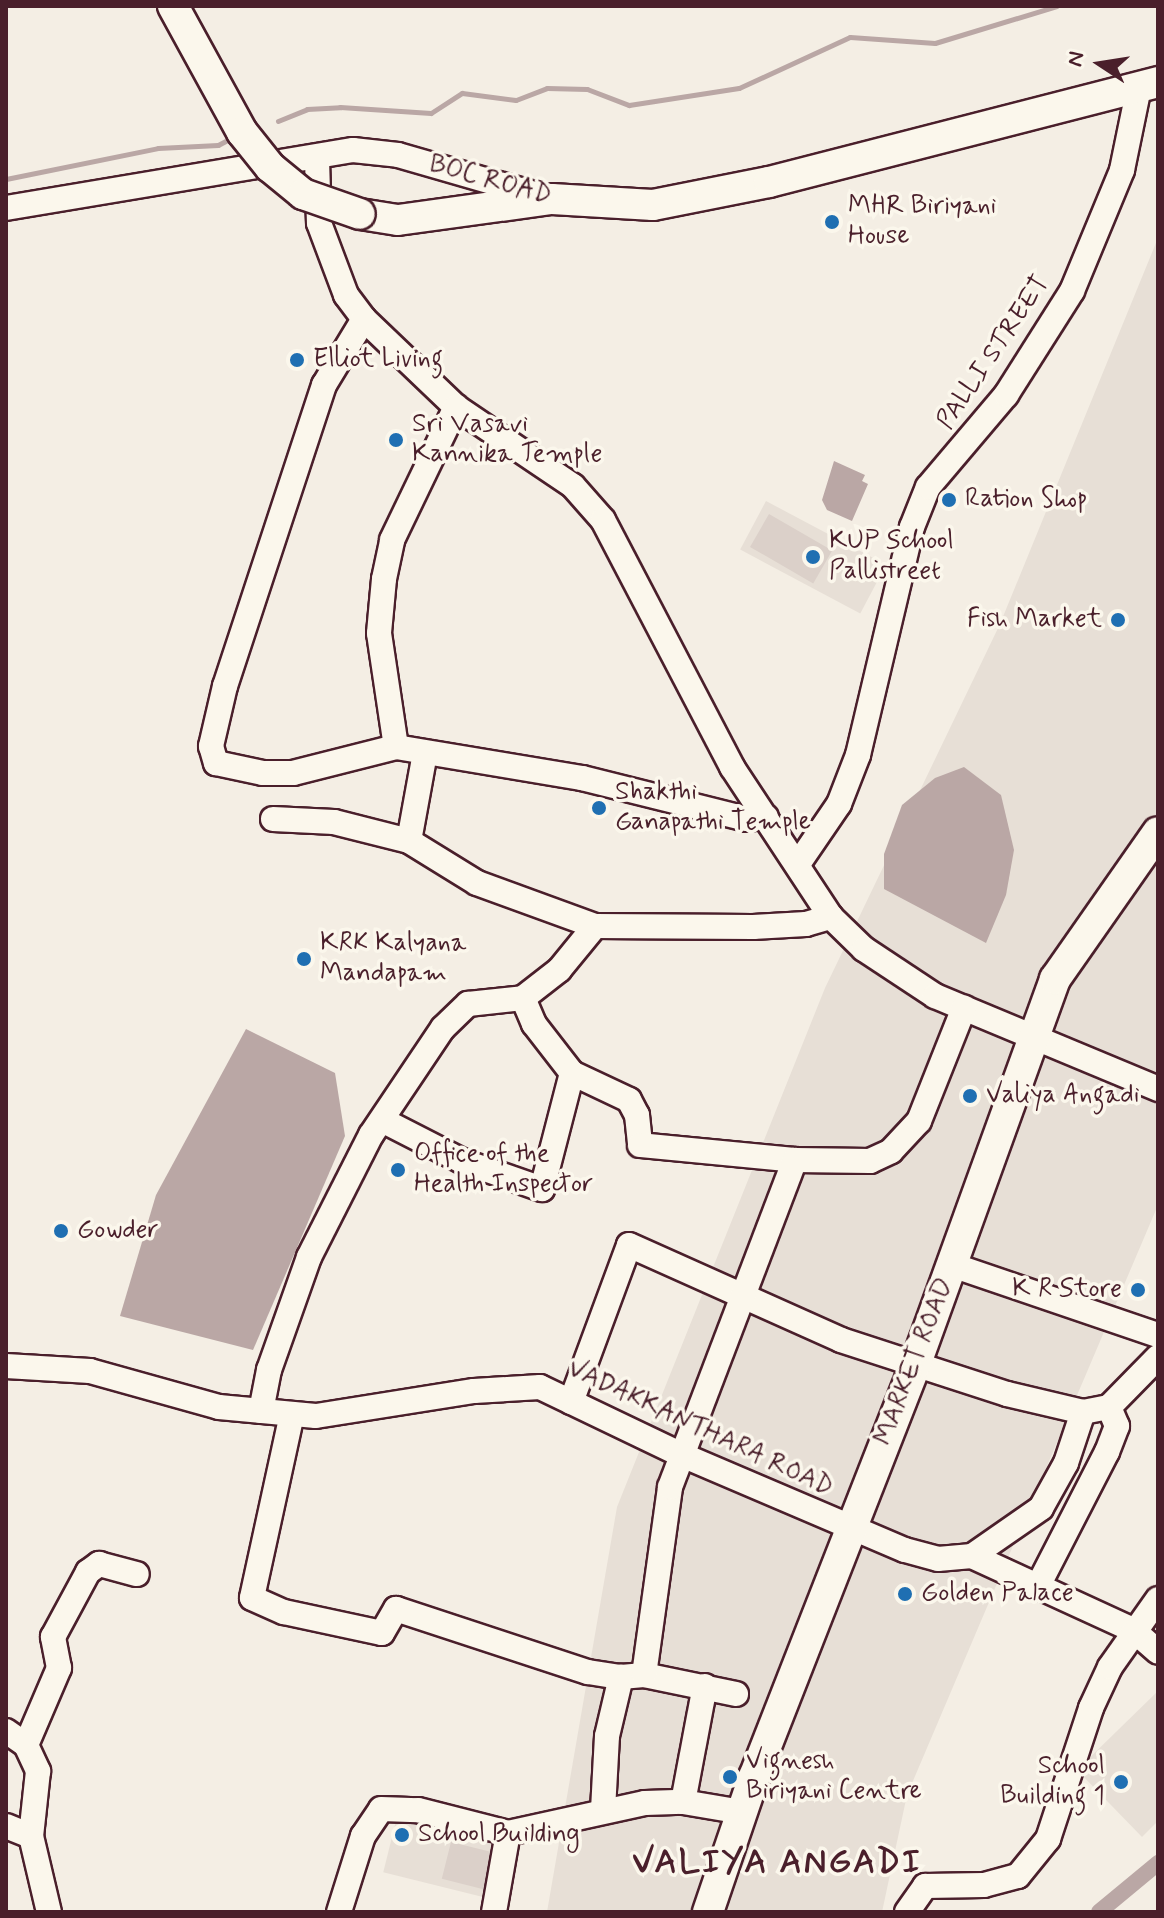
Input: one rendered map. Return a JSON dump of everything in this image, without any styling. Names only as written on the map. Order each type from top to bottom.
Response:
[{"type":"main road","points":[[173,6],[242,132],[270,167],[303,194],[360,214],[398,220],[552,199]]},
{"type":"main road","name":"BOC ROAD","points":[[552,199],[653,205],[769,182],[1149,84]]},
{"type":"main road","name":"MARKET ROAD","points":[[708,1912],[742,1812],[915,1366],[1055,979],[1158,832]]},
{"type":"street","name":"PALLI STREET","points":[[798,864],[839,804],[858,755],[912,527],[928,487],[1006,395],[1072,291],[1122,170],[1149,84]]},
{"type":"street","name":"BOC ROAD","points":[[6,208],[183,176],[317,160],[353,150],[398,155],[552,199]]},
{"type":"street","points":[[317,160],[319,223],[346,295],[364,319],[456,407],[573,486],[603,520],[681,677],[831,917],[864,949],[905,978],[964,1008],[1158,1089]]},
{"type":"street","points":[[364,319],[324,385],[225,686],[211,746],[216,763],[263,773],[293,773],[396,747],[582,778],[746,819],[766,817]]},
{"type":"street","points":[[396,747],[379,633],[386,570],[392,540],[456,407]]},
{"type":"street","points":[[409,841],[425,753]]},
{"type":"street","points":[[273,819],[334,822],[409,841],[477,883],[595,926],[780,926],[831,917]]},
{"type":"street","points":[[261,1411],[309,1257],[382,1120],[443,1028],[468,1004],[523,998],[559,970],[595,926]]},
{"type":"street","points":[[523,998],[534,1024],[572,1073],[629,1100],[637,1115],[640,1145],[795,1160],[870,1161],[891,1151],[919,1121],[964,1008]]},
{"type":"street","points":[[382,1120],[462,1161],[542,1189],[572,1073]]},
{"type":"street","points":[[603,1810],[607,1736],[632,1676],[670,1487],[795,1160]]},
{"type":"street","points":[[571,1402],[629,1245],[741,1298],[915,1366],[1083,1412],[1109,1407],[1158,1357]]},
{"type":"street","points":[[952,1265],[1158,1335]]},
{"type":"street","name":"VADAKKANTHARA ROAD","points":[[6,1366],[90,1371],[219,1407],[292,1414],[389,1408],[506,1387],[540,1387],[682,1455],[850,1528],[938,1559],[972,1556]]},
{"type":"street","points":[[1038,1586],[1107,1452],[1117,1426],[1109,1407]]},
{"type":"street","points":[[972,1556],[1041,1508],[1077,1437],[1083,1412]]},
{"type":"street","points":[[292,1414],[252,1598],[284,1612],[382,1633],[396,1609],[588,1672],[705,1686],[736,1694]]},
{"type":"street","points":[[972,1556],[1133,1630],[1158,1652]]},
{"type":"street","points":[[26,1745],[59,1668],[53,1637],[88,1572],[99,1564],[137,1574]]},
{"type":"street","points":[[907,1912],[925,1886],[984,1885],[1018,1876],[1048,1839],[1091,1708],[1133,1630],[1158,1599]]},
{"type":"street","points":[[683,1802],[705,1686]]},
{"type":"street","points":[[6,1731],[26,1745],[38,1771],[31,1836],[49,1912]]},
{"type":"street","points":[[339,1912],[363,1836],[381,1809],[418,1810],[508,1833],[603,1810],[683,1802],[742,1812]]},
{"type":"street","points":[[6,1826],[31,1836]]},
{"type":"street","points":[[494,1912],[508,1833]]},
{"type":"shaded area","name":"Valiya Angadi","points":[[1158,238],[1158,1205],[907,1795],[882,1912],[547,1912],[617,1507],[825,988],[1000,624]]},
{"type":"shaded area","points":[[834,461],[865,475],[862,481],[868,484],[852,521],[827,510],[822,500]]},
{"type":"shaded area","name":"KUP School Pallistreet","points":[[766,501],[886,565],[860,613],[740,550]]},
{"type":"shaded area","points":[[769,514],[832,550],[813,583],[750,547]]},
{"type":"shaded area","points":[[964,767],[1001,795],[1014,850],[1006,895],[986,943],[884,889],[884,854],[902,805],[935,778]]},
{"type":"shaded area","points":[[246,1029],[335,1073],[345,1136],[253,1350],[120,1316],[156,1195]]},
{"type":"shaded area","points":[[1158,1691],[1158,1821],[1142,1837],[1077,1770]]},
{"type":"shaded area","points":[[398,1813],[504,1839],[489,1899],[383,1872]]},
{"type":"shaded area","points":[[451,1842],[500,1854],[490,1891],[442,1879]]},
{"type":"waterway","points":[[278,121],[307,109],[340,107],[431,113],[462,93],[516,100],[547,88],[587,89],[629,105],[739,88],[850,37],[935,43],[1057,6]]},
{"type":"waterway","points":[[6,179],[158,148],[218,145],[231,138]]},
{"type":"waterway","points":[[1099,1912],[1158,1863]]},
{"type":"place","name":"MHR Biriyani House","points":[[832,222]]},
{"type":"place","name":"Elliot Living","points":[[297,360]]},
{"type":"place","name":"Sri Vasavi Kannika Temple","points":[[396,440]]},
{"type":"place","name":"Ration Shop","points":[[949,500]]},
{"type":"place","name":"KUP School Pallistreet","points":[[813,557]]},
{"type":"place","name":"Fish Market","points":[[1118,620]]},
{"type":"place","name":"Shakthi Ganapathi Temple","points":[[599,808]]},
{"type":"place","name":"KRK Kalyana Mandapam","points":[[304,959]]},
{"type":"place","name":"Valiya Angadi","points":[[970,1096]]},
{"type":"place","name":"Office of the Health Inspector","points":[[398,1170]]},
{"type":"place","name":"Gowder","points":[[61,1231]]},
{"type":"place","name":"K R Store","points":[[1138,1290]]},
{"type":"place","name":"Golden Palace","points":[[905,1594]]},
{"type":"place","name":"Vignesh Biriyani Centre","points":[[730,1777]]},
{"type":"place","name":"School Building 1","points":[[1121,1782]]},
{"type":"place","name":"School Building","points":[[402,1835]]},
{"type":"district","name":"VALIYA ANGADI","points":[[777,1863]]}]
